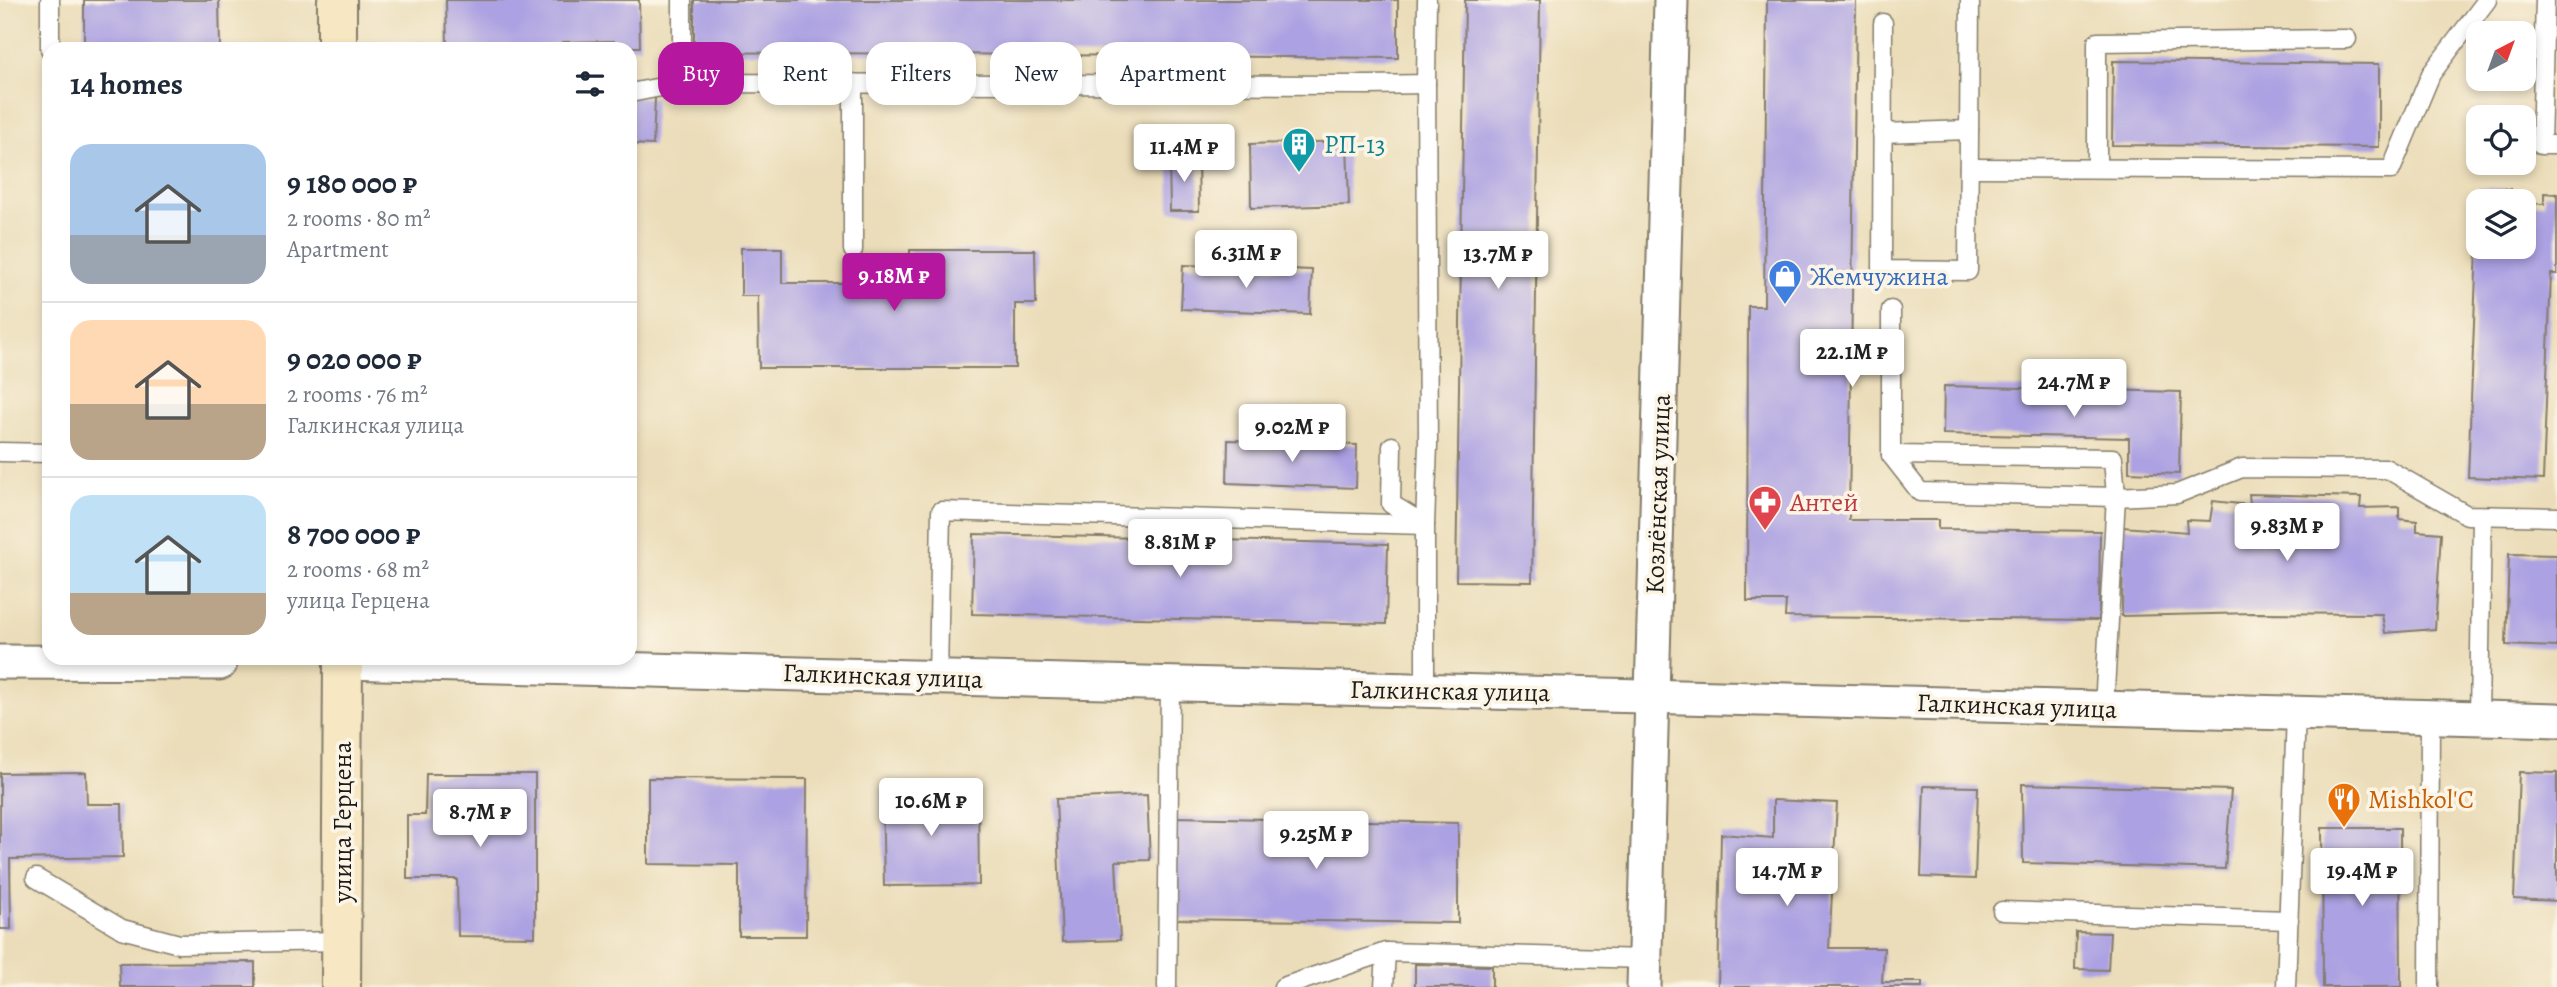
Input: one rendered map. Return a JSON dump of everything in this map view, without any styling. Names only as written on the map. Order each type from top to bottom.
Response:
[{"type":"main road","points":[[337,0],[337,42]]},
{"type":"main road","name":"улица Герцена","points":[[341,987],[343,665]]},
{"type":"street","name":"Козлёнская улица","points":[[1645,973],[1671,0]]},
{"type":"street","points":[[0,662],[42,660]]},
{"type":"street","name":"Галкинская улица","points":[[636,665],[938,678],[2557,720]]},
{"type":"lane","points":[[50,0],[50,42]]},
{"type":"lane","points":[[682,0],[682,42]]},
{"type":"lane","points":[[1425,691],[1428,445],[1427,0]]},
{"type":"lane","points":[[1883,23],[1882,270],[1968,271],[1970,0]]},
{"type":"lane","points":[[1969,168],[2391,170],[2431,74],[2487,0]]},
{"type":"lane","points":[[2545,0],[2541,145],[2557,145]]},
{"type":"lane","points":[[2097,168],[2097,42],[2347,39]]},
{"type":"lane","points":[[744,83],[1426,85]]},
{"type":"lane","points":[[853,83],[853,250]]},
{"type":"lane","points":[[637,92],[658,88]]},
{"type":"lane","points":[[1882,133],[1969,130]]},
{"type":"lane","points":[[1891,310],[1891,455],[1920,492],[2116,497],[2177,494],[2242,468],[2387,469],[2467,515],[2557,517]]},
{"type":"lane","points":[[1392,446],[1391,504],[1425,525]]},
{"type":"lane","points":[[0,452],[42,453]]},
{"type":"lane","points":[[1891,455],[2113,458],[2116,497],[2104,708]]},
{"type":"lane","points":[[938,678],[941,511],[1425,525]]},
{"type":"lane","points":[[2479,718],[2482,516]]},
{"type":"lane","points":[[1167,987],[1170,684]]},
{"type":"lane","points":[[2286,987],[2296,713]]},
{"type":"lane","points":[[2430,717],[2430,987]]},
{"type":"lane","points":[[36,878],[122,929],[178,944],[341,940]]},
{"type":"lane","points":[[2002,911],[2289,920]]},
{"type":"lane","points":[[1283,987],[1385,953],[1645,973]]},
{"type":"lane","points":[[1384,987],[1385,953]]},
{"type":"building","points":[[84,0],[219,0],[220,42],[84,42]]},
{"type":"building","points":[[446,0],[639,0],[640,47],[637,47],[637,42],[614,41],[447,42]]},
{"type":"building","points":[[694,0],[1398,0],[1398,58],[1251,57],[1251,42],[1096,42],[1096,55],[1082,55],[1082,42],[990,42],[990,55],[976,54],[976,42],[866,42],[866,53],[852,53],[852,42],[758,42],[758,53],[744,52],[744,42],[694,42]]},
{"type":"building","points":[[1465,0],[1540,0],[1532,582],[1456,581]]},
{"type":"building","points":[[1767,0],[1856,0],[1849,520],[1938,520],[1938,529],[2100,531],[2099,620],[1785,617],[1786,601],[1747,601],[1748,306],[1764,306]]},
{"type":"building","points":[[2113,61],[2379,64],[2379,147],[2112,145]]},
{"type":"building","points":[[637,97],[655,98],[653,145],[637,144]]},
{"type":"building","name":"РП-13","points":[[1347,141],[1349,205],[1251,208],[1250,144]]},
{"type":"building","points":[[1198,157],[1199,211],[1170,211],[1169,158]]},
{"type":"building","points":[[2544,193],[2557,194],[2557,274],[2551,274],[2543,480],[2468,477],[2477,259],[2536,259],[2536,204],[2544,204]]},
{"type":"building","points":[[741,248],[782,248],[782,283],[910,283],[910,250],[1035,250],[1036,304],[1015,304],[1015,368],[759,368],[758,296],[741,296]]},
{"type":"building","points":[[1183,265],[1312,270],[1310,314],[1181,309]]},
{"type":"building","points":[[1944,386],[2181,392],[2179,474],[2129,472],[2129,438],[1943,434]]},
{"type":"building","points":[[1228,440],[1357,445],[1356,488],[1227,483]]},
{"type":"building","points":[[2249,494],[2361,497],[2360,508],[2399,507],[2399,519],[2417,521],[2417,531],[2441,533],[2435,629],[2385,633],[2382,614],[2122,616],[2123,527],[2187,532],[2186,520],[2210,521],[2213,501],[2250,505]]},
{"type":"building","points":[[974,534],[1388,544],[1386,624],[972,614]]},
{"type":"building","points":[[2509,554],[2557,555],[2557,647],[2506,645]]},
{"type":"building","points":[[86,772],[87,804],[122,804],[123,857],[10,859],[11,929],[0,929],[0,773]]},
{"type":"building","points":[[2519,772],[2557,773],[2557,901],[2514,899]]},
{"type":"building","points":[[426,774],[535,774],[535,937],[458,936],[457,879],[407,879],[407,815],[425,815]]},
{"type":"building","points":[[648,778],[807,779],[806,936],[739,936],[739,865],[648,864]]},
{"type":"building","points":[[2022,784],[2231,790],[2225,869],[2023,863]]},
{"type":"building","points":[[1924,786],[1978,787],[1975,879],[1921,877]]},
{"type":"building","points":[[978,790],[979,885],[884,886],[882,791]]},
{"type":"building","points":[[1147,795],[1150,860],[1116,861],[1120,940],[1062,942],[1056,799]]},
{"type":"building","points":[[1773,800],[1837,803],[1829,948],[1884,948],[1882,982],[1922,982],[1922,987],[1718,987],[1721,834],[1773,838]]},
{"type":"building","points":[[1176,817],[1458,823],[1458,923],[1174,919]]},
{"type":"building","points":[[2322,828],[2400,828],[2401,987],[2323,987]]},
{"type":"building","points":[[2076,932],[2110,933],[2108,970],[2075,969]]},
{"type":"building","points":[[255,962],[255,987],[120,987],[119,963]]},
{"type":"building","points":[[1415,964],[1492,966],[1492,987],[1415,987]]},
{"type":"place","name":"РП-13","points":[[1299,174]]},
{"type":"place","name":"Жемчужина","points":[[1785,306]]},
{"type":"place","name":"Антей","points":[[1765,532]]},
{"type":"place","name":"Mishkol'C","points":[[2344,829]]}]
